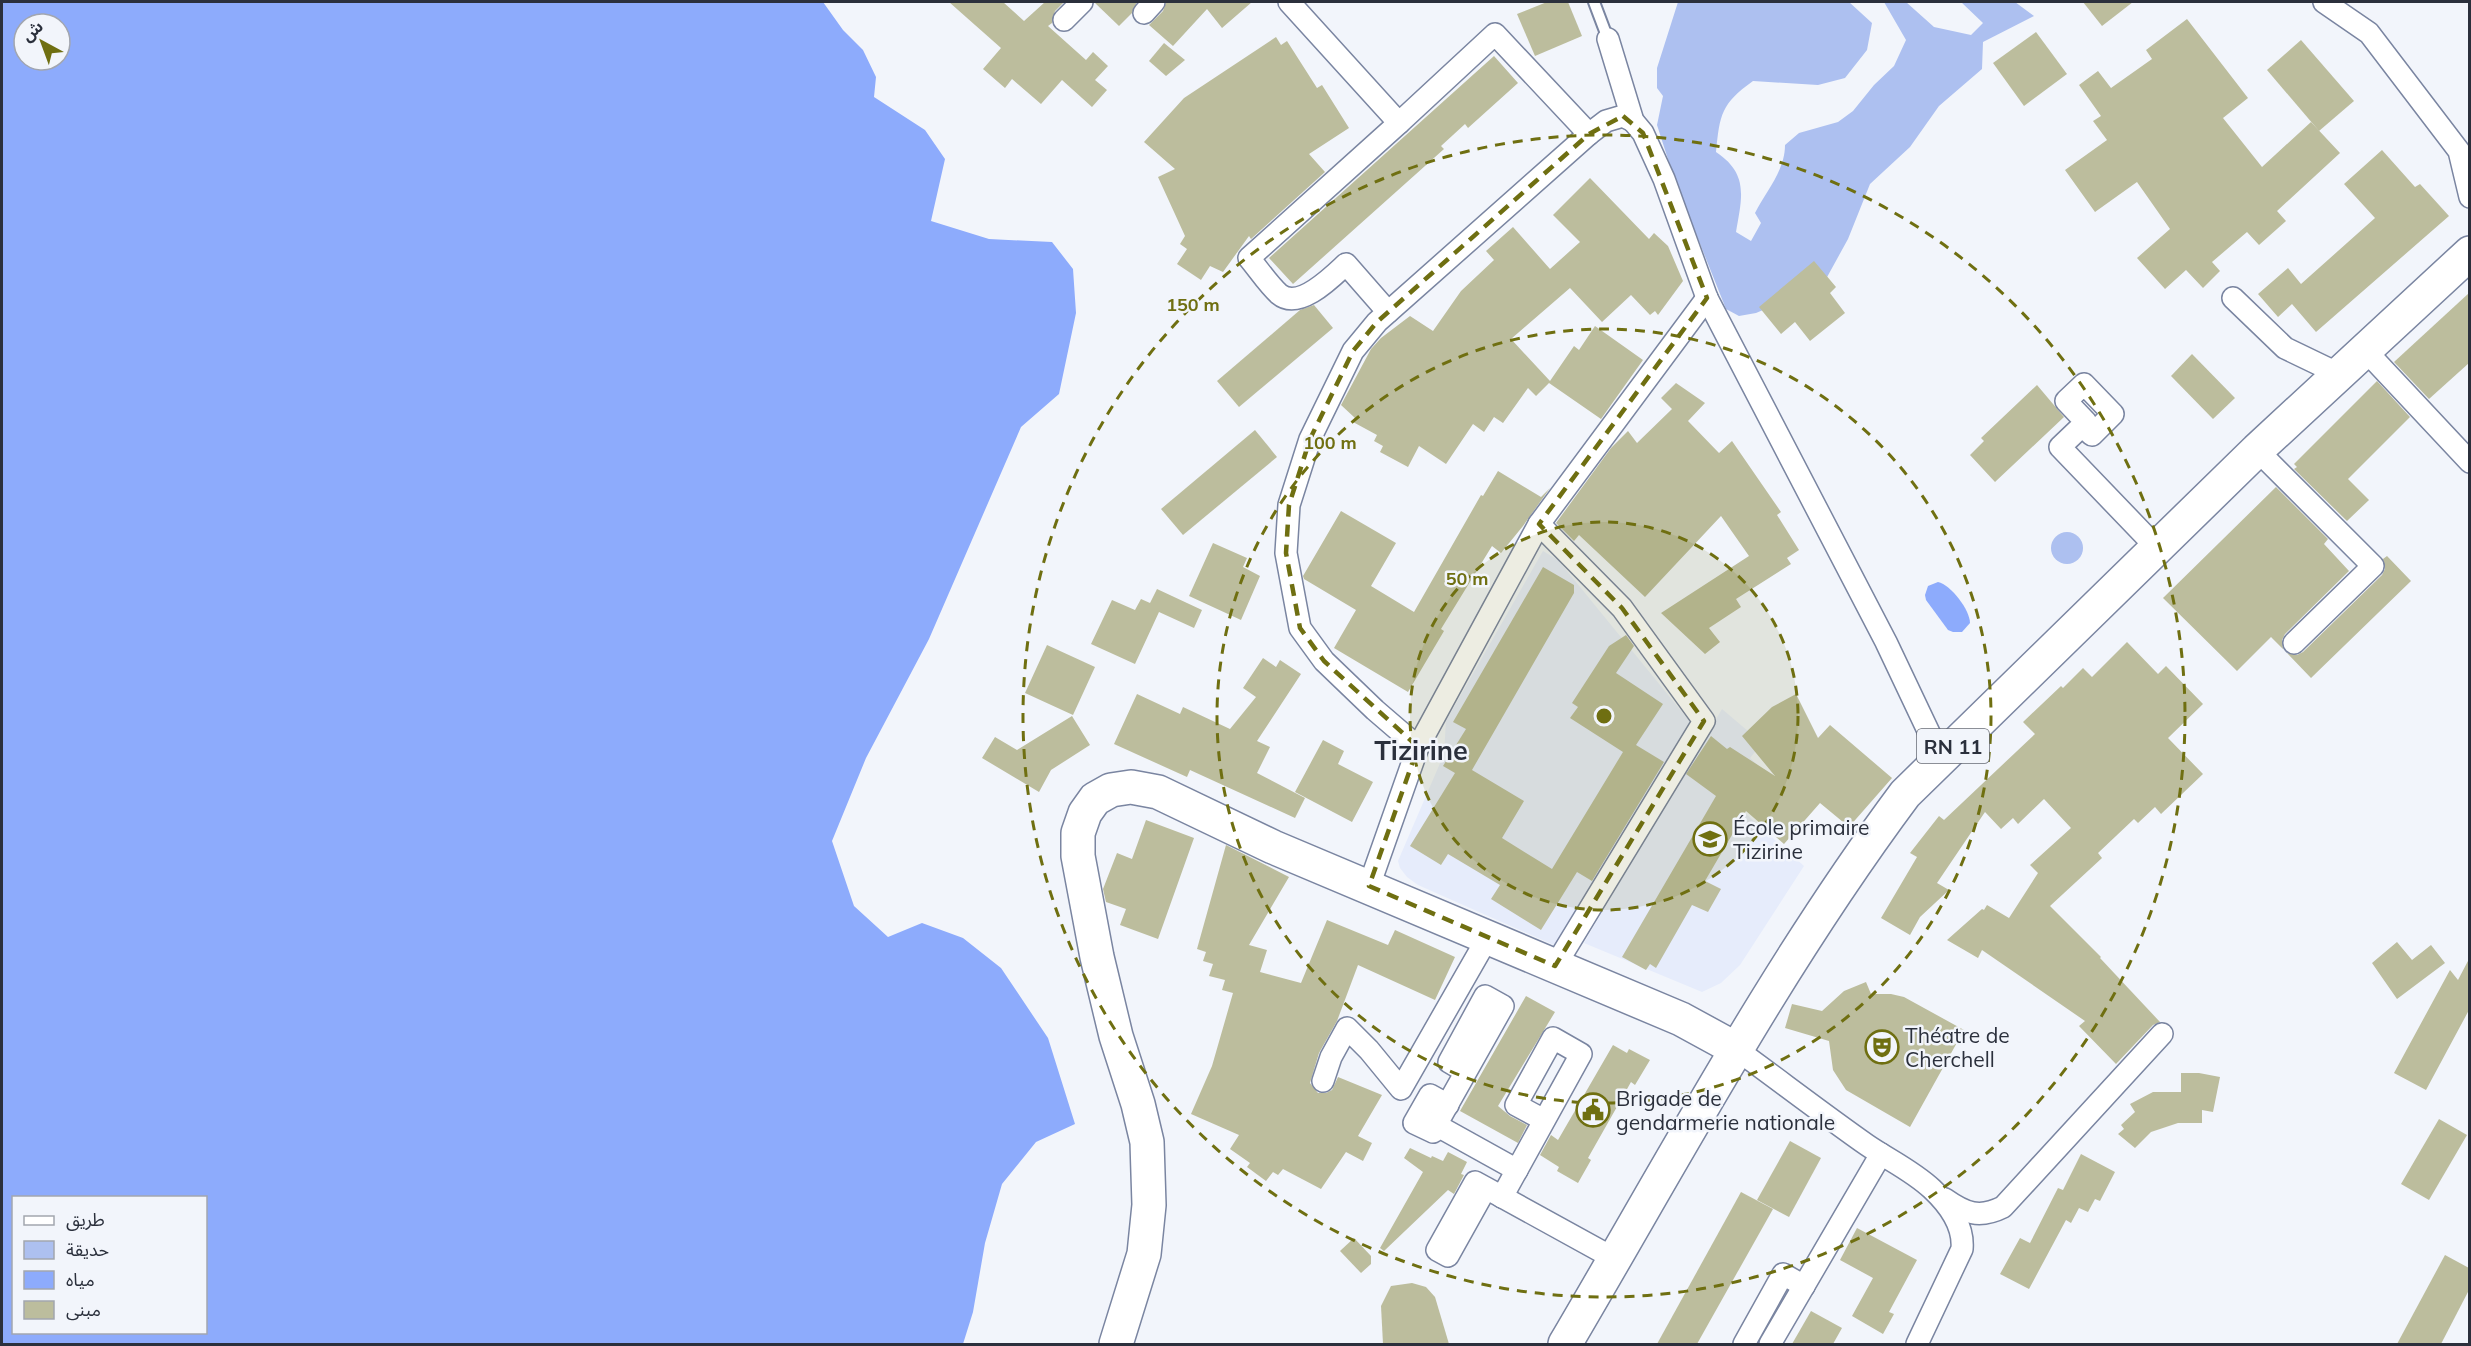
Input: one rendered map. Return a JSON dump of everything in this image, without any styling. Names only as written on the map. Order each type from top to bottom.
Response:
[{"type":"main road","name":"RN 11","points":[[1565,1344],[1736,1049],[1814,923],[1858,857],[1905,794],[2257,450],[2467,260]]},
{"type":"main road","points":[[1116,1344],[1144,1254],[1149,1205],[1147,1142],[1138,1104],[1116,1036],[1081,881],[1078,833],[1085,813],[1095,799],[1111,790],[1131,787],[1158,792],[1273,847],[1681,1019],[1736,1049]]},
{"type":"street","points":[[1064,20],[1082,2]]},
{"type":"street","points":[[1288,2],[1399,123]]},
{"type":"street","points":[[2324,2],[2369,33],[2459,151],[2469,197]]},
{"type":"street","points":[[1388,312],[1346,264],[1315,291],[1295,299],[1281,296],[1249,258],[1496,34],[1589,134]]},
{"type":"street","points":[[1608,39],[1633,121],[1643,133],[1664,179],[1707,298],[1886,642],[1941,758]]},
{"type":"street","points":[[1418,747],[1324,661],[1300,628],[1286,553],[1289,505],[1310,439],[1353,351],[1388,312],[1589,134],[1606,122],[1623,116],[1633,121]]},
{"type":"street","points":[[1369,886],[1418,747],[1539,524],[1707,298]]},
{"type":"street","points":[[2233,298],[2284,348],[2339,374]]},
{"type":"street","points":[[2365,350],[2469,462]]},
{"type":"street","points":[[2082,426],[2060,447],[2157,548]]},
{"type":"street","points":[[2257,450],[2373,566],[2294,643]]},
{"type":"street","points":[[1539,524],[1622,608],[1704,721],[1555,966]]},
{"type":"street","points":[[1323,1081],[1331,1057],[1347,1028],[1369,1050],[1401,1089],[1488,937]]},
{"type":"street","points":[[1958,1258],[2062,1141],[2162,1034]]},
{"type":"street","points":[[1736,1049],[1957,1208],[1973,1215],[1985,1214],[2003,1207]]},
{"type":"street","points":[[1466,1072],[1448,1105],[1430,1095],[1414,1123],[1432,1132],[1436,1125],[1517,1170]]},
{"type":"street","points":[[1544,1120],[1517,1170],[1494,1193],[1615,1260]]},
{"type":"street","points":[[1770,1344],[1881,1154]]},
{"type":"street","points":[[1917,1344],[1962,1249],[1962,1233],[1951,1212],[1933,1190]]},
{"type":"street","points":[[1744,1344],[1783,1274],[1804,1286]]},
{"type":"lane","points":[[1594,2],[1608,39]]},
{"type":"highlighted area","points":[[1623,116],[1643,133],[1707,298],[1539,524],[1622,608],[1704,721],[1555,966],[1369,886],[1418,747],[1324,661],[1300,628],[1286,553],[1289,505],[1310,439],[1353,351],[1377,322],[1589,134]]},
{"type":"shaded area","points":[[1543,551],[1558,560],[1691,723],[1554,945],[1418,885],[1407,877],[1398,861],[1444,754],[1446,721]]},
{"type":"shaded area","name":"École primaire Tizirine","points":[[1722,709],[1762,743],[1750,758],[1772,778],[1744,812],[1804,866],[1740,965],[1721,983],[1702,992],[1584,943]]},
{"type":"green space","points":[[1678,2],[1849,2],[1872,23],[1867,50],[1845,78],[1818,85],[1753,81],[1734,96],[1724,111],[1716,152],[1727,160],[1738,178],[1741,197],[1736,232],[1751,241],[1761,223],[1755,213],[1782,164],[1785,145],[1799,133],[1838,122],[1853,111],[1874,85],[1894,66],[1906,40],[1884,2],[1906,2],[1934,27],[1971,35],[1983,23],[1961,2],[2015,2],[2034,16],[1983,42],[1982,69],[1939,106],[1910,147],[1870,184],[1848,239],[1826,279],[1800,294],[1756,313],[1739,316],[1726,309],[1675,181],[1657,125],[1663,96],[1657,88],[1657,68]]},
{"type":"green space","points":[[2067,532],[2078,537],[2083,548],[2078,559],[2067,564],[2056,559],[2051,548],[2056,537]]},
{"type":"water","points":[[2,2],[823,2],[843,30],[863,50],[876,77],[874,97],[925,130],[945,159],[931,221],[989,239],[1052,242],[1073,269],[1076,313],[1059,394],[1021,427],[929,639],[866,758],[832,841],[854,906],[888,937],[922,923],[963,938],[1001,968],[1048,1038],[1075,1124],[1036,1142],[1002,1184],[985,1243],[973,1312],[963,1344],[2,1344]]},
{"type":"water","points":[[1938,582],[1954,593],[1967,612],[1970,623],[1962,632],[1948,630],[1926,600],[1928,586]]},
{"type":"building","points":[[949,2],[1003,2],[1024,21],[1045,2],[1064,2],[1055,11],[1052,23],[1048,26],[1086,60],[1093,52],[1108,66],[1095,80],[1107,90],[1092,107],[1062,80],[1041,104],[1012,79],[1005,88],[983,69],[1001,48]]},
{"type":"building","points":[[1094,2],[1137,2],[1132,13],[1119,26]]},
{"type":"building","points":[[1166,2],[1252,2],[1222,28],[1207,9],[1173,46],[1149,25],[1163,11]]},
{"type":"building","points":[[1547,2],[1568,2],[1582,36],[1535,56],[1517,14]]},
{"type":"building","points":[[2083,2],[2133,2],[2102,26]]},
{"type":"building","points":[[2187,19],[2248,98],[2223,118],[2262,167],[2311,122],[2340,153],[2277,211],[2286,221],[2259,245],[2247,232],[2212,262],[2220,271],[2203,288],[2186,270],[2165,289],[2137,258],[2170,229],[2137,182],[2095,212],[2065,170],[2107,140],[2093,121],[2101,116],[2079,85],[2098,71],[2111,88],[2152,59],[2146,50]]},
{"type":"building","points":[[2036,32],[2067,74],[2024,106],[1993,63]]},
{"type":"building","points":[[1276,37],[1281,45],[1287,41],[1317,88],[1322,85],[1349,128],[1309,154],[1325,172],[1251,239],[1249,236],[1223,272],[1210,266],[1201,280],[1177,264],[1187,249],[1180,244],[1185,236],[1158,177],[1175,169],[1144,142],[1184,98]]},
{"type":"building","points":[[2301,40],[2354,101],[2319,131],[2267,70]]},
{"type":"building","points":[[1164,43],[1185,60],[1166,76],[1149,61]]},
{"type":"building","points":[[1494,56],[1518,83],[1468,128],[1465,124],[1441,146],[1444,149],[1293,284],[1269,258]]},
{"type":"building","points":[[2382,150],[2415,187],[2420,184],[2449,216],[2316,332],[2292,304],[2278,317],[2258,294],[2288,268],[2301,284],[2375,218],[2344,184]]},
{"type":"building","points":[[1590,178],[1649,239],[1654,233],[1668,246],[1683,281],[1658,315],[1655,311],[1650,315],[1631,295],[1602,322],[1570,288],[1511,339],[1550,381],[1574,346],[1579,350],[1595,326],[1643,360],[1601,419],[1549,383],[1536,396],[1528,388],[1503,423],[1494,417],[1484,432],[1473,424],[1446,464],[1419,446],[1408,467],[1380,452],[1383,446],[1374,441],[1377,435],[1353,422],[1355,418],[1341,405],[1371,349],[1381,338],[1410,316],[1433,331],[1461,291],[1494,260],[1486,251],[1513,227],[1550,269],[1580,242],[1553,215]]},
{"type":"building","points":[[1814,261],[1836,287],[1830,293],[1845,313],[1810,341],[1795,322],[1781,334],[1759,307]]},
{"type":"building","points":[[2469,293],[2469,363],[2429,399],[2394,362]]},
{"type":"building","points":[[1314,305],[1333,328],[1239,407],[1217,381],[1300,310]]},
{"type":"building","points":[[2192,354],[2235,398],[2213,419],[2171,376]]},
{"type":"building","points":[[2377,381],[2410,417],[2348,479],[2369,500],[2347,521],[2294,469],[2297,467],[2294,464]]},
{"type":"building","points":[[1676,383],[1705,403],[1688,421],[1719,453],[1732,441],[1781,512],[1777,515],[1799,550],[1787,558],[1791,564],[1736,599],[1741,607],[1709,628],[1720,642],[1705,654],[1661,613],[1749,556],[1721,516],[1645,597],[1579,535],[1574,541],[1556,523],[1611,448],[1628,431],[1637,443],[1672,409],[1661,398]]},
{"type":"building","points":[[2037,385],[2064,417],[1995,482],[1970,455],[1984,441],[1981,438]]},
{"type":"building","points":[[1255,430],[1277,457],[1183,535],[1161,509]]},
{"type":"building","points":[[1498,471],[1541,497],[1550,488],[1501,553],[1492,546],[1441,629],[1444,631],[1408,692],[1334,648],[1356,610],[1304,579],[1303,576],[1341,511],[1396,543],[1371,586],[1414,612],[1481,495],[1483,496]]},
{"type":"building","points":[[2276,487],[2328,539],[2324,544],[2349,571],[2285,634],[2282,640],[2283,649],[2271,637],[2237,671],[2163,598]]},
{"type":"building","points":[[1213,543],[1247,558],[1243,567],[1260,576],[1241,620],[1189,596]]},
{"type":"building","points":[[2387,556],[2411,581],[2311,678],[2287,653],[2297,655],[2303,652],[2382,575],[2385,569],[2383,559]]},
{"type":"building","points":[[1543,567],[1574,585],[1574,593],[1472,770],[1524,801],[1502,838],[1552,869],[1623,752],[1570,718],[1578,707],[1572,703],[1609,646],[1626,635],[1634,646],[1616,673],[1663,704],[1636,745],[1664,762],[1592,881],[1577,872],[1541,930],[1491,899],[1500,885],[1448,854],[1441,865],[1410,846],[1455,773],[1443,766],[1466,729],[1453,722]]},
{"type":"building","points":[[1157,589],[1202,610],[1194,628],[1159,612],[1135,664],[1091,644],[1112,600],[1135,610],[1141,599],[1150,603]]},
{"type":"building","points":[[2127,642],[2158,674],[2166,666],[2203,704],[2168,738],[2203,774],[2161,814],[2155,807],[2138,823],[2134,819],[2098,853],[2102,858],[2050,906],[2101,957],[2160,1022],[2153,1025],[2116,1064],[2079,1026],[2085,1021],[1982,950],[1978,958],[1947,940],[1987,905],[2009,918],[2038,873],[2030,865],[2071,828],[2044,799],[2018,824],[2013,818],[2001,829],[1985,812],[1937,883],[1949,890],[1920,917],[1910,935],[1881,918],[1917,857],[1910,853],[1939,816],[1944,820],[2035,734],[2023,722],[2061,686],[2063,688],[2083,668],[2092,677]]},
{"type":"building","points":[[1047,645],[1095,667],[1073,715],[1025,693]]},
{"type":"building","points":[[1263,658],[1276,667],[1280,660],[1301,674],[1257,741],[1270,747],[1257,773],[1305,798],[1295,818],[1190,770],[1187,777],[1114,744],[1137,694],[1180,714],[1183,707],[1230,729],[1256,697],[1243,688]]},
{"type":"building","points":[[1796,694],[1818,738],[1830,725],[1892,778],[1849,827],[1820,803],[1784,844],[1746,811],[1705,881],[1721,889],[1708,912],[1692,905],[1656,968],[1650,964],[1646,970],[1622,957],[1716,796],[1686,774],[1711,736],[1727,749],[1730,747],[1775,776],[1742,736],[1772,707]]},
{"type":"building","points":[[1072,716],[1090,745],[1051,770],[1039,792],[982,758],[995,737],[1017,750]]},
{"type":"building","points":[[1323,740],[1344,751],[1338,764],[1373,782],[1352,822],[1295,792]]},
{"type":"building","points":[[1146,820],[1194,838],[1158,939],[1120,925],[1126,909],[1106,902],[1103,889],[1117,853],[1132,859]]},
{"type":"building","points":[[1226,845],[1289,877],[1249,945],[1267,950],[1260,972],[1301,983],[1327,920],[1388,945],[1395,930],[1455,957],[1435,1000],[1358,965],[1337,1021],[1319,1053],[1310,1083],[1318,1093],[1326,1093],[1332,1090],[1338,1077],[1382,1095],[1358,1136],[1372,1143],[1363,1161],[1346,1152],[1321,1189],[1283,1169],[1278,1175],[1273,1172],[1266,1181],[1247,1167],[1250,1163],[1230,1149],[1239,1135],[1191,1114],[1212,1066],[1233,993],[1222,990],[1225,980],[1209,976],[1213,964],[1203,961],[1206,952],[1197,949]]},
{"type":"building","points":[[2397,942],[2412,960],[2431,945],[2445,963],[2397,999],[2372,963]]},
{"type":"building","points":[[2469,959],[2469,1010],[2426,1090],[2394,1073],[2450,970],[2458,980]]},
{"type":"building","points":[[1866,982],[1871,994],[1891,994],[1904,997],[1964,1030],[1910,1127],[1846,1090],[1833,1070],[1829,1041],[1785,1028],[1792,1004],[1822,1011],[1844,991]]},
{"type":"building","points":[[1526,996],[1555,1012],[1498,1106],[1527,1125],[1518,1143],[1460,1111]]},
{"type":"building","points":[[1613,1045],[1627,1053],[1629,1049],[1650,1060],[1635,1085],[1631,1082],[1588,1158],[1591,1160],[1578,1183],[1557,1171],[1559,1167],[1540,1155],[1551,1135],[1558,1140]]},
{"type":"building","points":[[2181,1073],[2199,1073],[2220,1077],[2213,1112],[2202,1110],[2202,1123],[2178,1123],[2151,1132],[2135,1148],[2118,1134],[2124,1129],[2121,1125],[2135,1112],[2130,1104],[2153,1092],[2181,1092]]},
{"type":"building","points":[[2439,1119],[2467,1135],[2429,1200],[2401,1184]]},
{"type":"building","points":[[1790,1141],[1821,1158],[1789,1217],[1757,1200]]},
{"type":"building","points":[[1410,1148],[1443,1161],[1448,1152],[1467,1162],[1461,1174],[1464,1175],[1454,1194],[1448,1190],[1384,1251],[1380,1248],[1423,1172],[1404,1158]]},
{"type":"building","points":[[2081,1154],[2115,1172],[2100,1201],[2095,1199],[2088,1212],[2079,1208],[2071,1223],[2066,1220],[2029,1289],[2000,1274],[2020,1238],[2030,1243],[2058,1188],[2063,1190]]},
{"type":"building","points":[[1741,1192],[1773,1209],[1697,1344],[1657,1344]]},
{"type":"building","points":[[1857,1228],[1917,1260],[1889,1312],[1894,1314],[1883,1334],[1852,1316],[1873,1278],[1840,1260]]},
{"type":"building","points":[[1354,1238],[1371,1256],[1371,1264],[1361,1273],[1340,1251]]},
{"type":"building","points":[[2445,1255],[2469,1268],[2469,1290],[2441,1344],[2397,1344]]},
{"type":"building","points":[[1412,1283],[1426,1287],[1435,1297],[1449,1344],[1383,1344],[1381,1306],[1391,1286]]},
{"type":"building","points":[[1811,1311],[1842,1328],[1833,1344],[1792,1344]]},
{"type":"place","name":"École primaire Tizirine","points":[[1710,839]]},
{"type":"place","name":"Théatre de Cherchell","points":[[1882,1047]]},
{"type":"place","name":"Brigade de gendarmerie nationale","points":[[1593,1110]]},
{"type":"district","name":"Tizirine","points":[[1421,750]]}]
